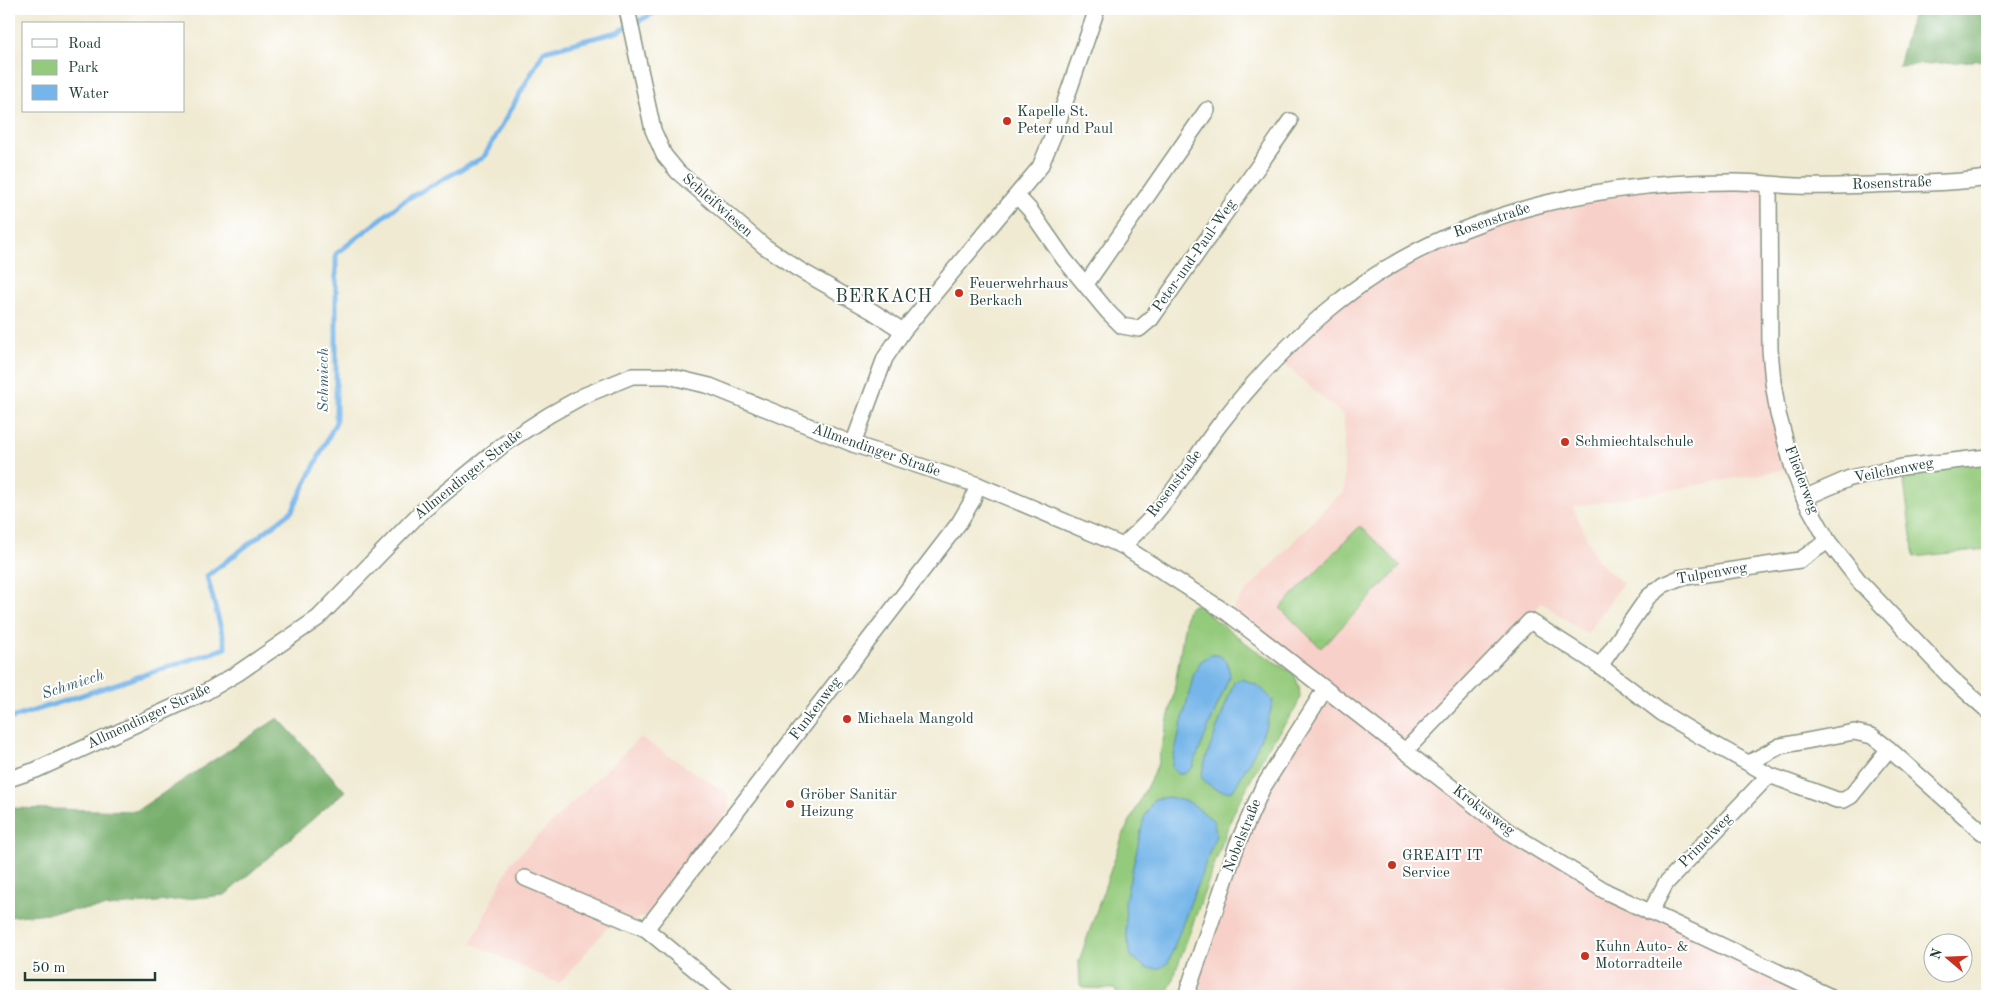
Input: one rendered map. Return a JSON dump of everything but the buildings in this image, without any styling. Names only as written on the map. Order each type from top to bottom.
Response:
[{"type":"street","name":"Schleifwiesen","points":[[627,9],[654,130],[664,155],[678,172],[764,246],[798,269],[903,331]]},
{"type":"street","points":[[854,444],[886,358],[903,331],[1040,167],[1055,131],[1097,9]]},
{"type":"street","points":[[1086,284],[1206,110]]},
{"type":"street","name":"Peter-und-Paul-Weg","points":[[1017,196],[1030,210],[1064,258],[1108,312],[1122,326],[1139,328],[1145,324],[1290,121]]},
{"type":"street","name":"Rosenstraße","points":[[1123,546],[1153,517],[1221,423],[1276,358],[1328,310],[1385,269],[1461,230],[1496,216],[1604,190],[1706,182],[1859,186],[1967,182],[1987,178]]},
{"type":"street","name":"Fliederweg","points":[[1769,185],[1770,350],[1773,382],[1778,414],[1793,468],[1804,498],[1828,542],[1860,582],[1950,677],[1987,710]]},
{"type":"street","name":"Allmendinger Straße","points":[[9,779],[36,770],[190,700],[238,673],[318,618],[419,514],[504,444],[553,412],[583,396],[632,376],[668,376],[710,386],[854,444],[978,485],[1123,546],[1168,574]]},
{"type":"street","name":"Veilchenweg","points":[[1804,498],[1850,478],[1902,467],[1987,457]]},
{"type":"street","name":"Funkenweg","points":[[646,929],[959,523],[972,501],[978,485]]},
{"type":"street","name":"Tulpenweg","points":[[1600,666],[1648,597],[1663,585],[1682,578],[1800,560],[1828,542]]},
{"type":"street","name":"Krokusweg","points":[[1168,574],[1229,614],[1509,832],[1607,892],[1829,996]]},
{"type":"street","points":[[1405,751],[1530,621],[1600,666],[1662,713],[1700,736],[1769,774],[1837,800],[1844,800],[1851,796],[1889,749]]},
{"type":"street","name":"Nobelstraße","points":[[1186,996],[1237,845],[1262,789],[1325,688]]},
{"type":"street","points":[[1750,763],[1780,746],[1854,732],[1872,736],[1982,832],[1987,834]]},
{"type":"street","name":"Primelweg","points":[[1650,913],[1666,883],[1769,774]]},
{"type":"street","points":[[525,878],[646,929],[727,996]]},
{"type":"shaded area","points":[[1769,185],[1770,350],[1793,468],[1573,507],[1598,562],[1623,583],[1587,634],[1541,602],[1531,615],[1401,748],[1607,892],[1829,996],[1186,996],[1237,845],[1325,689],[1229,614],[1244,594],[1333,500],[1344,492],[1344,416],[1277,358],[1328,310],[1424,248],[1605,190]]},
{"type":"shaded area","points":[[640,737],[728,794],[729,810],[646,916],[607,928],[559,984],[471,943],[511,862]]},
{"type":"green space","points":[[1914,9],[1987,9],[1987,60],[1898,66]]},
{"type":"green space","points":[[1987,457],[1987,549],[1914,557],[1902,467]]},
{"type":"green space","points":[[1360,526],[1401,566],[1321,648],[1280,608]]},
{"type":"green space","points":[[1194,605],[1203,606],[1208,614],[1254,649],[1294,674],[1299,686],[1300,697],[1296,708],[1267,749],[1232,816],[1170,987],[1162,996],[1118,996],[1115,989],[1085,988],[1080,985],[1079,961],[1123,835],[1157,766],[1173,698],[1186,616],[1188,608]]},
{"type":"green space","points":[[278,718],[345,791],[225,895],[9,917],[9,808],[136,811]]},
{"type":"water","points":[[1210,655],[1218,655],[1227,661],[1230,675],[1192,768],[1184,774],[1177,774],[1171,767],[1194,673],[1201,661]]},
{"type":"water","points":[[1242,679],[1259,686],[1273,700],[1262,736],[1233,791],[1223,791],[1211,787],[1201,777],[1206,758],[1234,682]]},
{"type":"water","points":[[1169,797],[1191,803],[1214,821],[1216,835],[1168,963],[1158,969],[1146,968],[1130,955],[1126,932],[1125,901],[1144,818],[1154,799]]},
{"type":"waterway","name":"Schmiech","points":[[9,719],[226,648],[207,576],[292,511],[336,422],[336,254],[405,200],[484,157],[544,51],[617,32],[662,9]]},
{"type":"place","name":"Kapelle St. Peter und Paul","points":[[1007,121]]},
{"type":"place","name":"Feuerwehrhaus Berkach","points":[[959,293]]},
{"type":"place","name":"Schmiechtalschule","points":[[1565,442]]},
{"type":"place","name":"Michaela Mangold","points":[[847,719]]},
{"type":"place","name":"Gröber Sanitär Heizung","points":[[790,804]]},
{"type":"place","name":"GREAIT IT Service","points":[[1392,865]]},
{"type":"place","name":"Kuhn Auto- & Motorradteile","points":[[1585,956]]},
{"type":"district","name":"BERKACH","points":[[884,297]]}]
